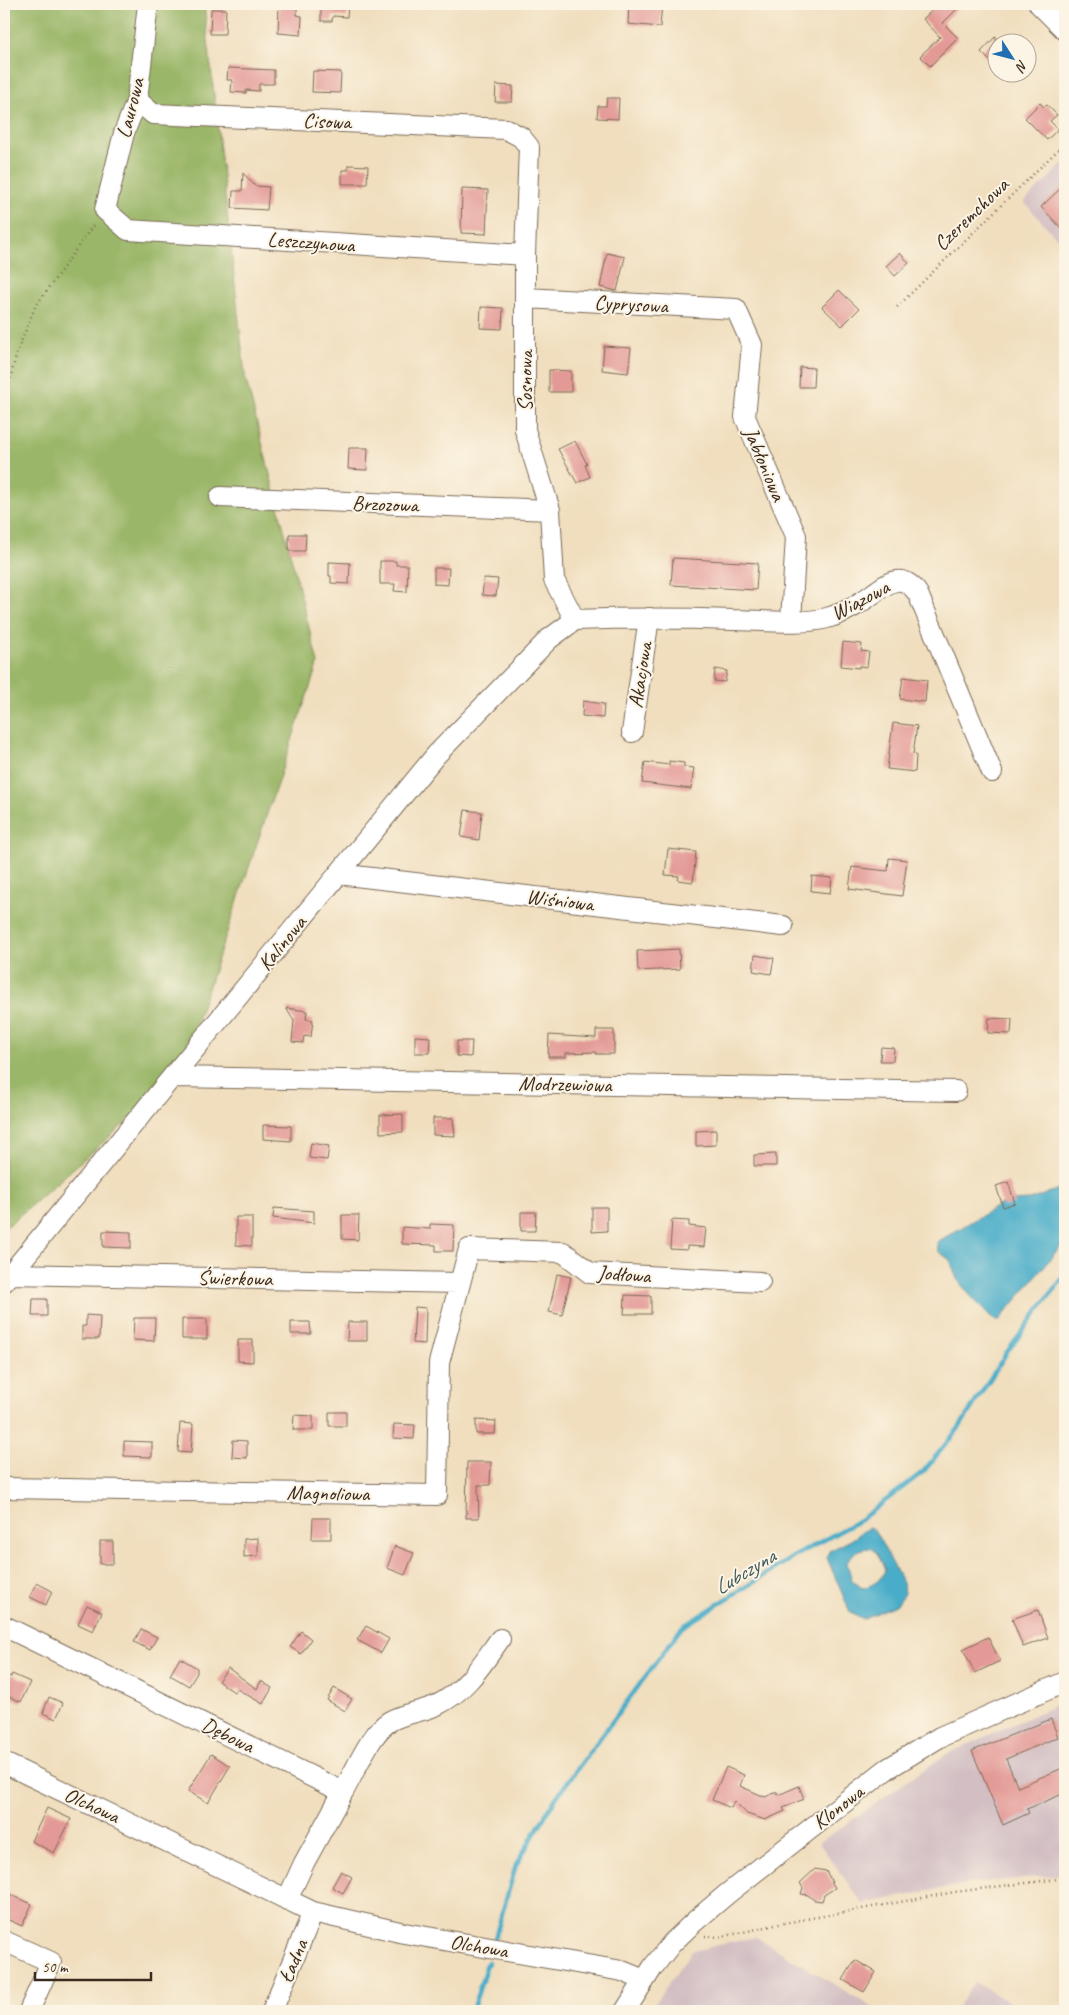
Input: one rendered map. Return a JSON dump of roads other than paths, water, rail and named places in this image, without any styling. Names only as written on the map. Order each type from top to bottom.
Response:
[{"type":"street","name":"Laurowa","points":[[105,210],[124,133],[137,100],[148,4]]},
{"type":"street","points":[[1039,4],[1065,30]]},
{"type":"street","name":"Cisowa","points":[[137,100],[153,114],[506,129],[521,137]]},
{"type":"street","name":"Sosnowa","points":[[521,137],[529,147],[525,256],[525,430],[550,510],[554,580],[575,620]]},
{"type":"street","name":"Leszczynowa","points":[[105,210],[128,230],[525,256]]},
{"type":"street","name":"Cyprysowa","points":[[525,298],[736,308]]},
{"type":"street","name":"Jabłoniowa","points":[[736,308],[752,345],[745,417],[796,536],[791,621]]},
{"type":"street","name":"Brzozowa","points":[[220,497],[550,510]]},
{"type":"street","name":"Wiązowa","points":[[575,620],[649,618],[791,621],[826,618],[861,603],[885,584],[896,580],[912,586],[918,594],[992,772]]},
{"type":"street","name":"Akacjowa","points":[[632,732],[649,618]]},
{"type":"street","name":"Kalinowa","points":[[7,1278],[436,755],[549,639],[575,620]]},
{"type":"street","name":"Wiśniowa","points":[[338,874],[783,926]]},
{"type":"street","name":"Modrzewiowa","points":[[173,1077],[956,1091]]},
{"type":"street","name":"Jodłowa","points":[[459,1282],[469,1249],[563,1252],[590,1274],[760,1282]]},
{"type":"street","name":"Świerkowa","points":[[7,1278],[459,1282]]},
{"type":"street","name":"Magnoliowa","points":[[4,1488],[437,1495],[439,1364],[459,1282]]},
{"type":"street","name":"Dębowa","points":[[4,1626],[343,1792]]},
{"type":"street","points":[[287,1900],[304,1863],[380,1730],[390,1721],[437,1705],[453,1696],[466,1685],[500,1639]]},
{"type":"street","name":"Klonowa","points":[[625,2011],[662,1955],[683,1932],[727,1894],[887,1769],[940,1737],[1065,1682]]},
{"type":"street","name":"Olchowa","points":[[4,1763],[313,1912],[404,1933],[622,1971],[644,1980]]},
{"type":"street","name":"Ładna","points":[[272,2011],[313,1912]]},
{"type":"street","points":[[4,1941],[51,1962],[29,2011]]},
{"type":"water","points":[[1058,1189],[1065,1191],[1065,1241],[998,1322],[990,1317],[957,1279],[950,1260],[938,1251],[937,1242],[1006,1201],[1030,1200]]},
{"type":"water","points":[[869,1527],[875,1531],[903,1583],[904,1595],[897,1604],[864,1619],[850,1612],[827,1558],[829,1551],[851,1540]],"holes":[[[870,1548],[877,1553],[885,1570],[876,1582],[862,1588],[852,1580],[847,1563],[853,1554],[862,1549]]]},
{"type":"waterway","name":"Lubczyna","points":[[495,1938],[516,1865],[555,1799],[682,1627],[795,1556],[860,1520],[923,1472],[959,1428],[1007,1352],[1065,1275]]},
{"type":"waterway","name":"Lubczyna","points":[[472,2011],[488,1962]]}]
